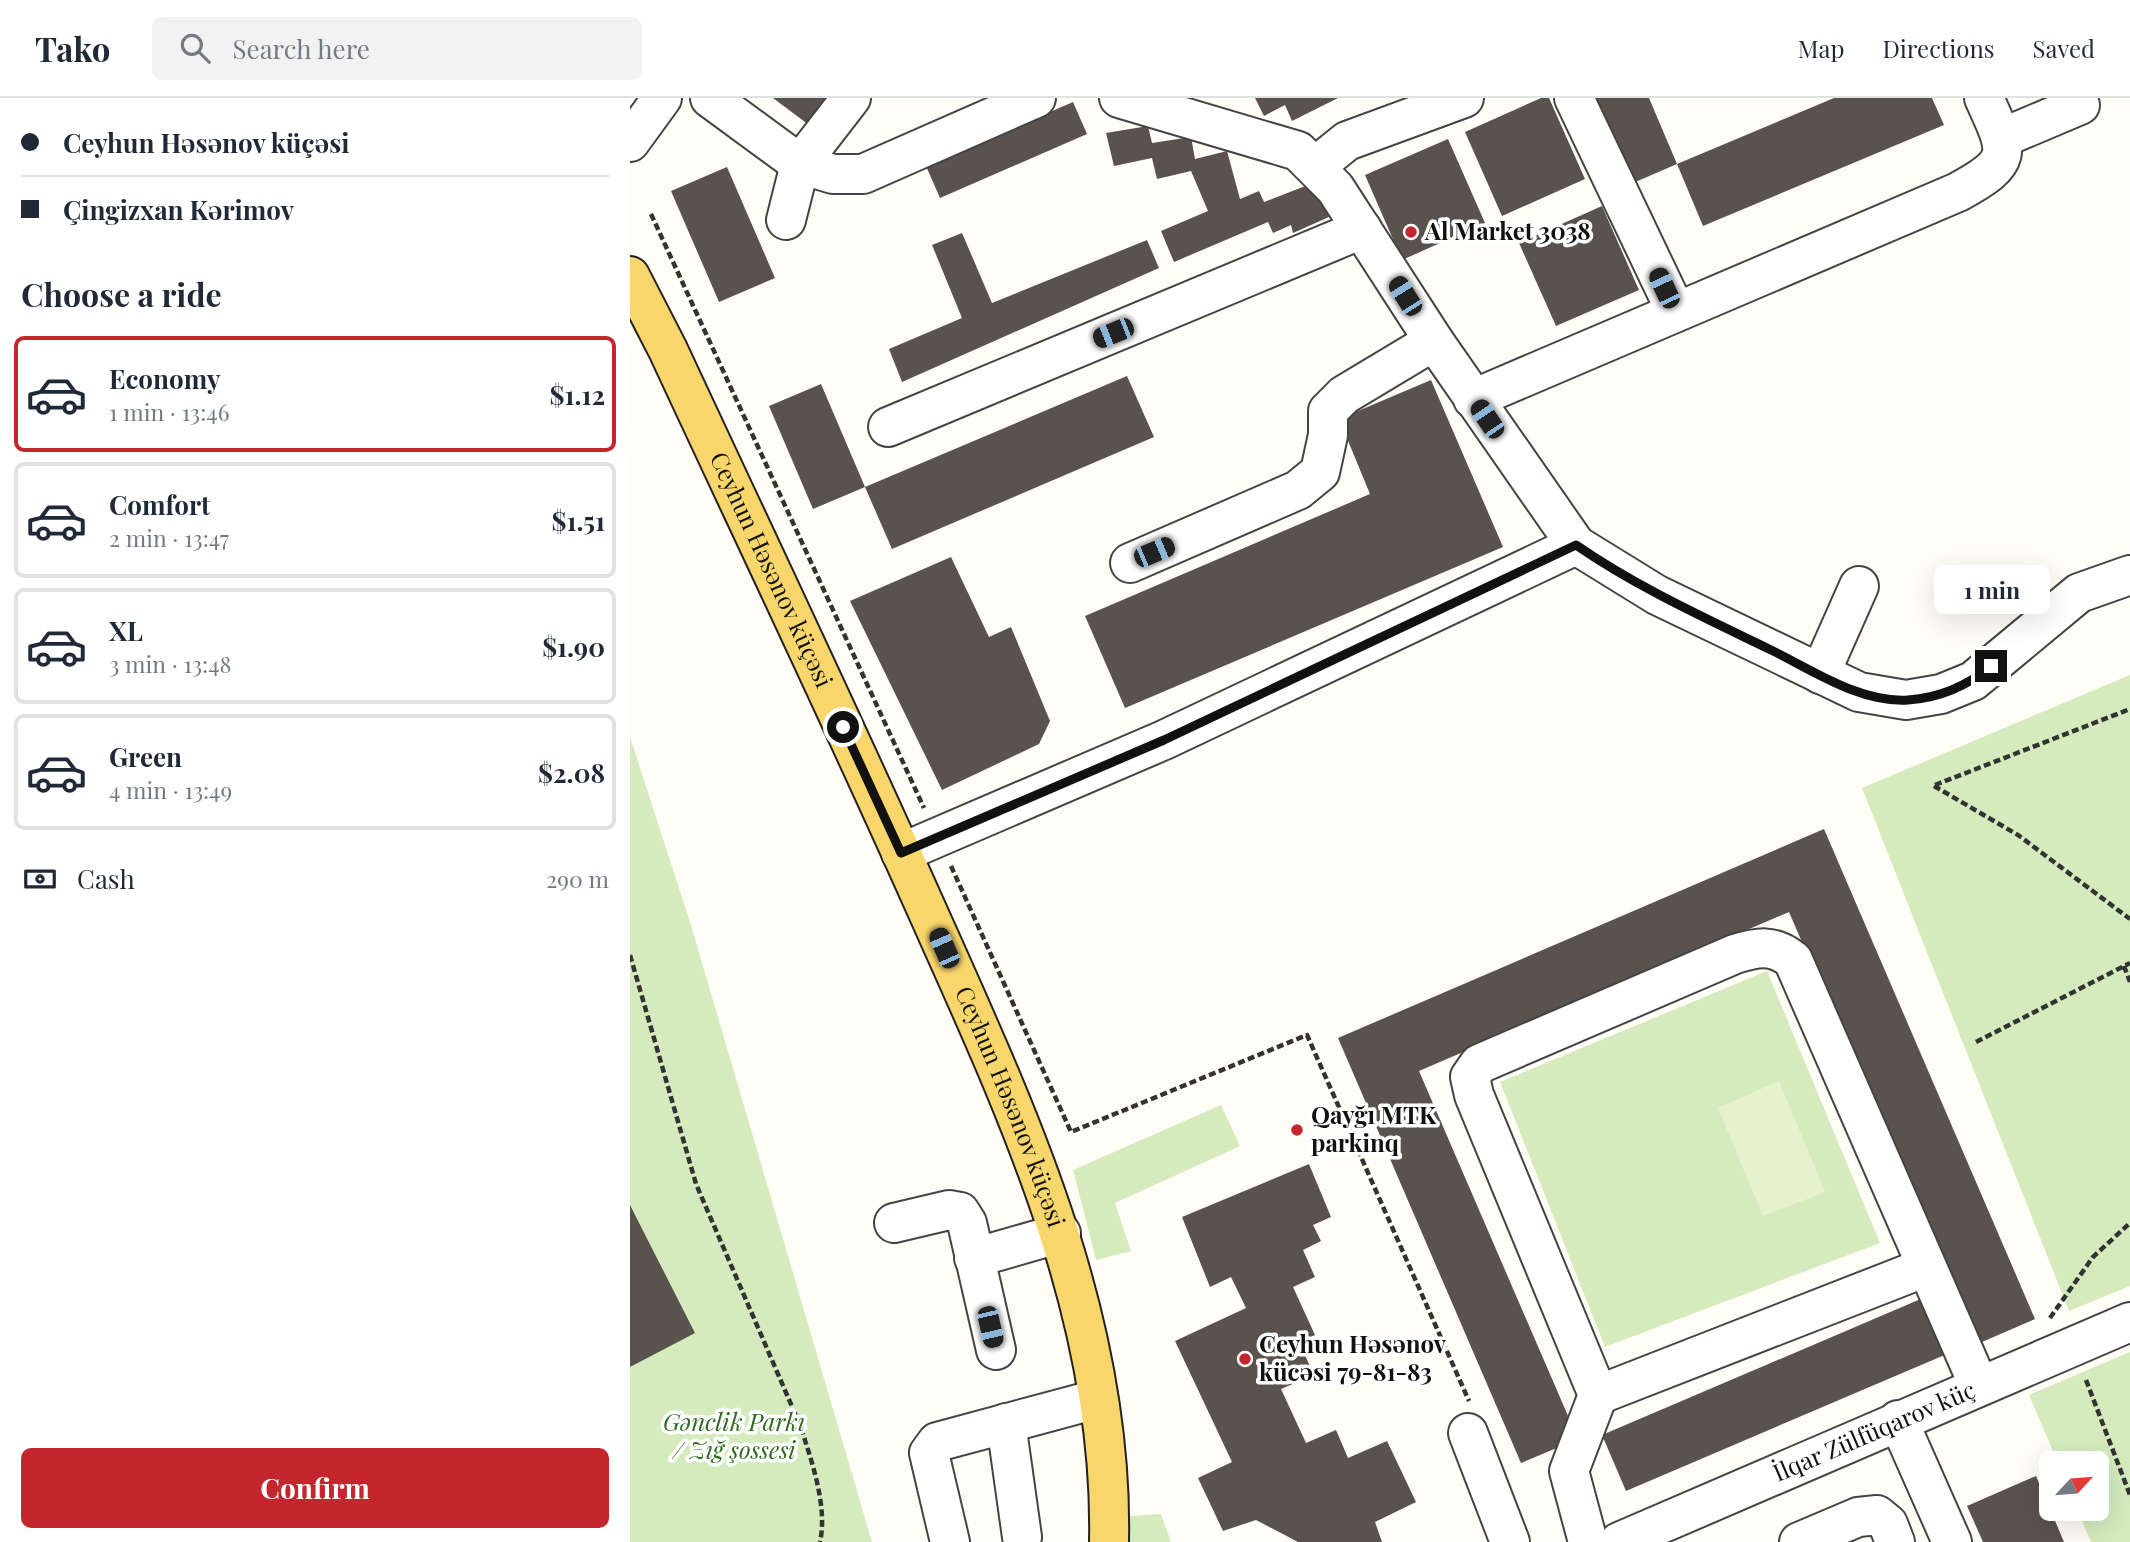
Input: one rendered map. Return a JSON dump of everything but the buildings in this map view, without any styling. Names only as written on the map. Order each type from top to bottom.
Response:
[{"type":"main road","name":"Ceyhun Həsənov küçəsi","points":[[630,276],[668,350],[901,853],[1011,1102],[1061,1233],[1076,1285],[1097,1399],[1105,1463],[1109,1542]]},
{"type":"street","points":[[630,142],[662,98]]},
{"type":"street","points":[[710,98],[800,164],[833,174],[863,174],[1036,98]]},
{"type":"street","points":[[786,220],[800,164],[851,98]]},
{"type":"street","points":[[1119,98],[1298,151],[1316,166],[1335,188],[1473,399],[1576,545],[1657,595],[1820,674],[1859,692],[1906,700],[1941,694],[1973,681],[2079,593],[2130,575]]},
{"type":"street","points":[[1316,166],[1348,141],[1464,98]]},
{"type":"street","points":[[1574,98],[1676,312]]},
{"type":"street","points":[[1473,399],[1958,192],[1990,175],[2003,158],[2002,138],[1984,98]]},
{"type":"street","points":[[2002,138],[2080,104]]},
{"type":"street","points":[[888,427],[1363,229]]},
{"type":"street","points":[[1130,562],[1298,490],[1320,472],[1328,435],[1328,411],[1344,395],[1434,341]]},
{"type":"street","points":[[901,853],[1164,740],[1576,545]]},
{"type":"street","points":[[1820,674],[1859,586]]},
{"type":"street","points":[[1588,1542],[1569,1471],[1598,1395],[1474,1095],[1470,1077],[1479,1064],[1735,954],[1760,946],[1780,950],[1793,960],[1979,1386]]},
{"type":"street","points":[[894,1223],[949,1210],[960,1212],[967,1223],[996,1350]]},
{"type":"street","points":[[974,1258],[1061,1233]]},
{"type":"street","points":[[1598,1395],[1926,1267]]},
{"type":"street","name":"İlqar Zülfüqarov küç","points":[[1619,1542],[2130,1322]]},
{"type":"street","points":[[950,1542],[929,1453],[937,1443],[1097,1399]]},
{"type":"street","points":[[1898,1420],[1952,1542]]},
{"type":"street","points":[[1471,1422],[1510,1542]]},
{"type":"street","points":[[1006,1423],[1022,1536]]},
{"type":"street","points":[[1799,1542],[1858,1517],[1877,1515],[1888,1524],[1895,1542]]},
{"type":"path","points":[[651,214],[938,836],[1071,1132],[1307,1035],[1471,1422]]},
{"type":"path","points":[[2130,709],[1934,786],[2018,835],[2130,919]]},
{"type":"path","points":[[630,955],[696,1184],[800,1425],[811,1461],[822,1531],[820,1542]]},
{"type":"path","points":[[1976,1042],[2130,963]]},
{"type":"path","points":[[2124,966],[2130,982]]},
{"type":"path","points":[[2043,1328],[2093,1257],[2130,1223]]},
{"type":"path","points":[[2083,1372],[2130,1494]]},
{"type":"green space","points":[[2130,675],[2130,1286],[2069,1311],[1862,788]]},
{"type":"green space","name":"Gənclik Parkı / Zığ şossesi","points":[[630,737],[690,922],[872,1542],[630,1542]]},
{"type":"green space","points":[[1767,971],[1880,1243],[1605,1347],[1500,1082]]},
{"type":"green space","points":[[1779,1081],[1825,1192],[1763,1216],[1718,1108]]},
{"type":"green space","points":[[1221,1105],[1240,1146],[1115,1203],[1131,1251],[1096,1260],[1073,1170]]},
{"type":"green space","points":[[2130,1352],[2130,1542],[2091,1542],[2082,1521],[2109,1521],[2109,1451],[2053,1451],[2029,1395]]},
{"type":"green space","points":[[1161,1514],[1171,1542],[1129,1542],[1129,1516]]},
{"type":"place","name":"Al Market 3038","points":[[1411,232]]},
{"type":"place","name":"Qayğı MTK parkinq","points":[[1297,1130]]},
{"type":"place","name":"Ceyhun Həsənov kücəsi 79-81-83","points":[[1245,1359]]},
{"type":"route","points":[[843,727],[901,853],[1164,740],[1576,545],[1657,595],[1859,692],[1906,700],[1941,694],[1973,681],[1991,666]]}]
